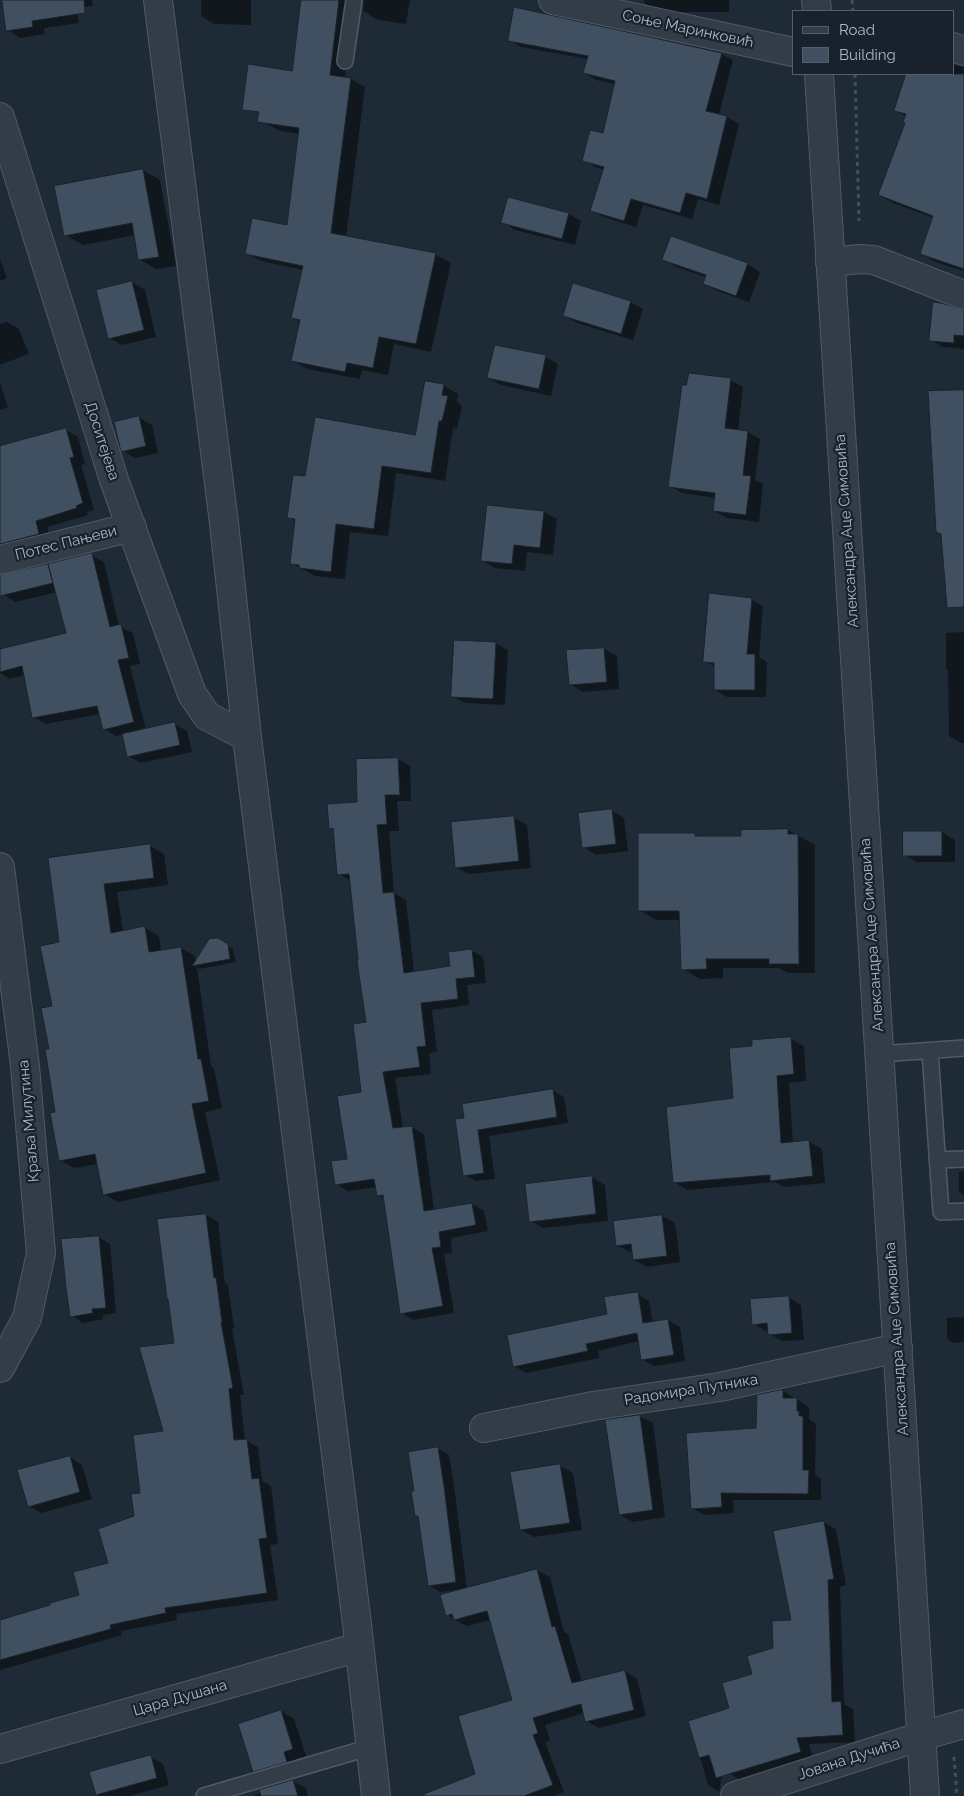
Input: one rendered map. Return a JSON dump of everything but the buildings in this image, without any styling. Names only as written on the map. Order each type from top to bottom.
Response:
[{"type":"street","points":[[158,0],[224,523],[247,737],[376,1796]]},
{"type":"street","name":"Соње Маринковић","points":[[553,0],[792,52]]},
{"type":"street","name":"Александра Аце Симовића","points":[[819,75],[922,1736],[924,1796]]},
{"type":"street","name":"Доситејева","points":[[0,117],[114,480],[192,694],[208,716],[247,737]]},
{"type":"street","points":[[830,262],[860,259],[874,260],[964,295]]},
{"type":"street","name":"Потес Пањеви","points":[[0,560],[132,526]]},
{"type":"street","name":"Краља Милутина","points":[[0,866],[25,1066],[41,1253],[27,1318],[0,1368]]},
{"type":"street","name":"Радомира Путника","points":[[484,1428],[593,1406],[720,1387],[898,1348]]},
{"type":"street","name":"Цара Душана","points":[[0,1749],[359,1647]]},
{"type":"street","name":"Јована Дучића","points":[[735,1796],[964,1724]]},
{"type":"lane","points":[[346,61],[354,0]]},
{"type":"lane","points":[[880,1054],[964,1048]]},
{"type":"lane","points":[[930,1051],[940,1212],[964,1211]]},
{"type":"lane","points":[[937,1160],[964,1159]]},
{"type":"lane","points":[[204,1796],[371,1747]]}]
